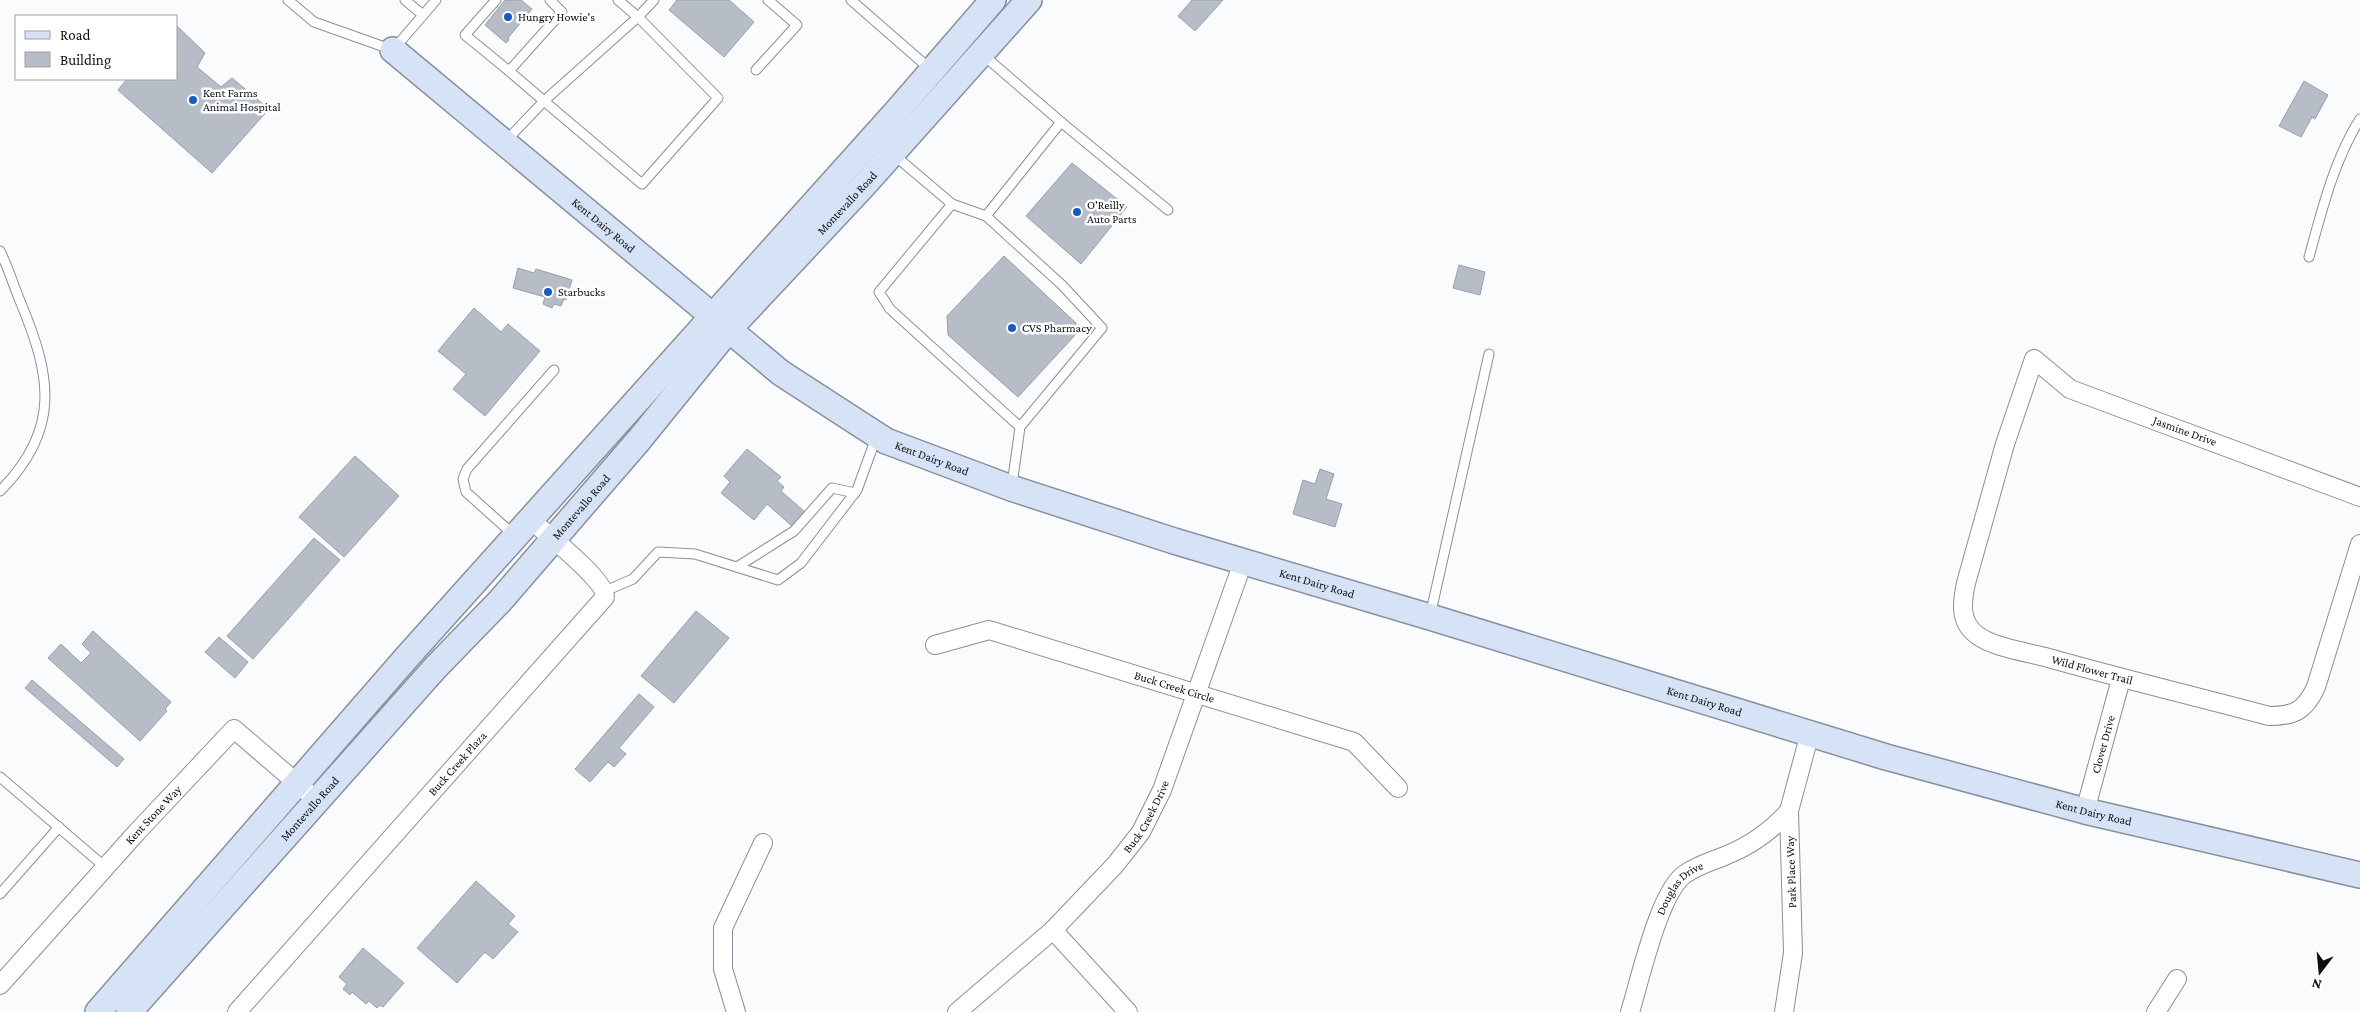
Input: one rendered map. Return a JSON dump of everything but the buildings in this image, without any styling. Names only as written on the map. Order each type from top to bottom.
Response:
[{"type":"main road","name":"Montevallo Road","points":[[98,1012],[523,528],[721,322],[993,0]]},
{"type":"main road","name":"Montevallo Road","points":[[129,1012],[435,668],[500,601],[639,440],[721,322],[805,250],[1029,0]]},
{"type":"main road","name":"Kent Dairy Road","points":[[392,50],[782,373],[886,441],[1011,488],[1243,562],[1965,780],[2085,811],[2360,875]]},
{"type":"street","name":"Jasmine Drive","points":[[2028,377],[2034,359],[2070,389],[2360,497]]},
{"type":"street","name":"Wild Flower Trail","points":[[2028,377],[2005,444],[1962,601],[1966,624],[1976,635],[1983,639],[2121,679],[2269,716],[2285,716],[2302,709],[2311,700],[2360,544]]},
{"type":"street","points":[[523,528],[552,540],[578,561],[605,590]]},
{"type":"street","name":"Buck Creek Drive","points":[[957,1012],[1053,930],[1116,865],[1141,832],[1162,790],[1243,562]]},
{"type":"street","name":"Buck Creek Plaza","points":[[236,1012],[599,605],[605,596],[605,590]]},
{"type":"street","name":"Buck Creek Circle","points":[[935,645],[989,630],[1354,742],[1398,788]]},
{"type":"street","name":"Clover Drive","points":[[2085,811],[2121,679]]},
{"type":"street","name":"Kent Stone Way","points":[[0,985],[105,867],[234,729],[298,783],[315,801]]},
{"type":"street","name":"Park Place Way","points":[[1784,1012],[1793,953],[1789,811],[1810,733]]},
{"type":"street","name":"Douglas Drive","points":[[1630,1012],[1660,916],[1675,884],[1683,875],[1700,865],[1759,840],[1777,825],[1789,811]]},
{"type":"street","points":[[736,1012],[723,969],[723,928],[763,843]]},
{"type":"street","points":[[1053,930],[1128,1012]]},
{"type":"street","points":[[2156,1012],[2177,979]]},
{"type":"lane","points":[[288,0],[314,22],[392,50],[436,0]]},
{"type":"lane","points":[[405,0],[423,15]]},
{"type":"lane","points":[[496,0],[465,35],[642,184],[718,98],[638,17],[618,0]]},
{"type":"lane","points":[[510,71],[562,12],[550,0]]},
{"type":"lane","points":[[504,143],[544,101],[638,17],[654,0]]},
{"type":"lane","points":[[756,70],[797,26],[768,0]]},
{"type":"lane","points":[[852,0],[932,71]]},
{"type":"lane","points":[[982,53],[1061,122],[1168,210]]},
{"type":"lane","points":[[2309,256],[2325,197],[2353,130],[2360,119]]},
{"type":"lane","points":[[986,216],[1061,122]]},
{"type":"lane","points":[[893,153],[952,204],[986,216],[1062,285],[1102,328],[1020,427],[1011,488]]},
{"type":"lane","points":[[952,204],[880,292],[890,309],[1020,427]]},
{"type":"lane","points":[[0,251],[34,335],[45,379],[46,401],[42,422],[32,450],[15,475],[0,491]]},
{"type":"lane","points":[[1430,617],[1489,354]]},
{"type":"lane","points":[[523,528],[466,492],[463,479],[467,469],[554,370]]},
{"type":"lane","points":[[605,590],[633,579],[658,552],[695,554],[778,580],[801,563],[855,492],[877,435]]},
{"type":"lane","points":[[737,568],[794,531],[832,488],[855,492]]},
{"type":"lane","points":[[0,777],[105,867]]},
{"type":"lane","points":[[0,894],[59,827]]},
{"type":"place","name":"Hungry Howie's","points":[[508,17]]},
{"type":"place","name":"Kent Farms Animal Hospital","points":[[193,100]]},
{"type":"place","name":"O'Reilly Auto Parts","points":[[1077,212]]},
{"type":"place","name":"Starbucks","points":[[548,292]]},
{"type":"place","name":"CVS Pharmacy","points":[[1012,328]]}]
